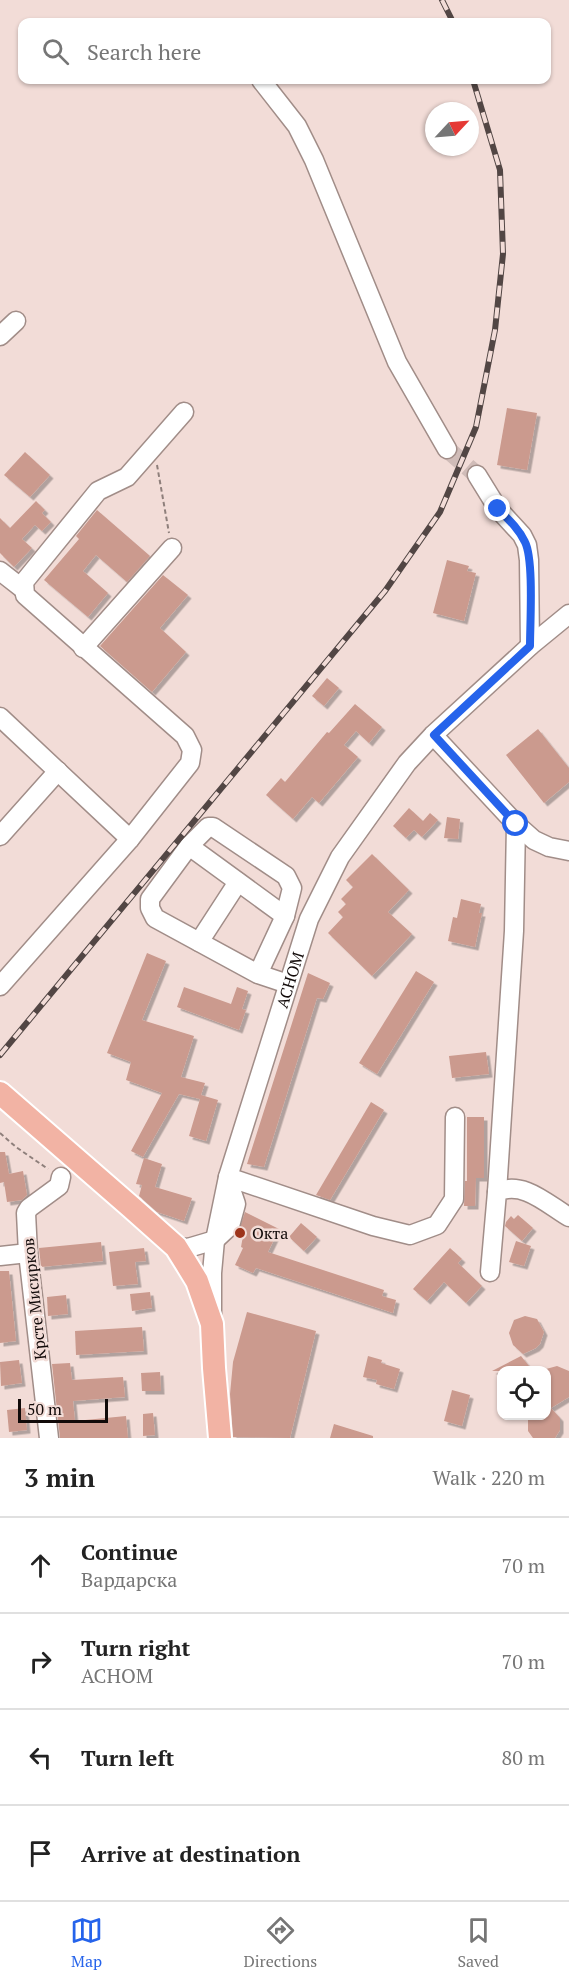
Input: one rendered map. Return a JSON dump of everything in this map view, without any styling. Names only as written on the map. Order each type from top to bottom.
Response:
[{"type":"main road","points":[[4,1097],[176,1247],[197,1281],[212,1324]]},
{"type":"main road","name":"АСНОМ","points":[[212,1324],[220,1438]]},
{"type":"street","points":[[264,84],[297,126],[314,160],[397,362],[447,449]]},
{"type":"street","points":[[0,336],[16,321]]},
{"type":"street","points":[[23,589],[24,582],[98,491],[127,477],[184,412]]},
{"type":"street","points":[[477,475],[498,509],[522,535],[527,545],[530,646]]},
{"type":"street","points":[[83,648],[172,548]]},
{"type":"street","points":[[0,571],[23,589],[26,595],[83,648],[185,736],[192,750],[190,763],[130,838],[0,986]]},
{"type":"street","name":"АСНОМ","points":[[212,1324],[212,1273],[215,1240],[228,1177],[309,919],[340,857],[407,763],[530,646],[569,614]]},
{"type":"street","points":[[0,717],[130,838]]},
{"type":"street","points":[[434,735],[516,824],[534,840],[549,847],[569,851]]},
{"type":"street","points":[[0,836],[58,771]]},
{"type":"street","points":[[490,1272],[514,931],[516,824]]},
{"type":"street","points":[[258,974],[285,916],[292,888],[286,876],[213,827],[203,830],[150,899],[150,908],[155,918],[258,974],[288,984]]},
{"type":"street","points":[[189,846],[285,916]]},
{"type":"street","points":[[199,942],[238,882]]},
{"type":"street","points":[[228,1177],[373,1226],[410,1235],[436,1225],[454,1199],[455,1117]]},
{"type":"street","name":"Крсте Мисирков","points":[[49,1438],[28,1253],[26,1213],[29,1208],[59,1186],[61,1177]]},
{"type":"street","points":[[497,1192],[516,1188],[536,1196],[569,1217]]},
{"type":"street","points":[[176,1247],[188,1248],[215,1240]]},
{"type":"street","points":[[0,1256],[28,1253]]},
{"type":"path","points":[[154,448],[172,548]]},
{"type":"path","points":[[0,1133],[16,1148],[61,1177]]},
{"type":"building","points":[[507,408],[537,413],[527,470],[497,465]]},
{"type":"building","points":[[25,452],[50,475],[30,497],[4,475]]},
{"type":"building","points":[[36,501],[45,510],[42,513],[51,522],[42,531],[35,525],[22,539],[32,548],[14,567],[0,553],[0,518],[10,528]]},
{"type":"building","points":[[97,510],[150,556],[127,582],[96,555],[83,571],[108,593],[88,617],[44,580],[79,539],[76,536]]},
{"type":"building","points":[[447,560],[469,566],[467,571],[476,573],[464,621],[433,613]]},
{"type":"building","points":[[163,575],[188,595],[160,628],[186,652],[152,692],[100,646]]},
{"type":"building","points":[[327,678],[339,688],[324,706],[312,696]]},
{"type":"building","points":[[355,704],[382,727],[369,743],[356,731],[344,745],[358,757],[319,803],[312,797],[293,819],[266,795],[281,778],[285,782],[327,732],[329,733]]},
{"type":"building","points":[[538,729],[569,768],[569,782],[544,803],[506,755]]},
{"type":"building","points":[[409,808],[423,821],[430,813],[438,820],[422,837],[414,830],[406,838],[393,826]]},
{"type":"building","points":[[447,817],[460,819],[458,839],[444,838]]},
{"type":"building","points":[[372,854],[409,890],[388,912],[412,934],[372,976],[328,933],[343,917],[338,912],[346,904],[341,899],[353,887],[346,880]]},
{"type":"building","points":[[461,899],[481,904],[479,913],[482,913],[475,947],[448,941],[453,917],[457,918]]},
{"type":"building","points":[[147,953],[166,961],[142,1020],[194,1036],[181,1077],[205,1083],[201,1095],[218,1100],[206,1141],[189,1136],[200,1099],[179,1094],[143,1157],[131,1151],[162,1093],[126,1080],[131,1062],[107,1053]]},
{"type":"building","points":[[416,971],[434,982],[377,1074],[359,1063]]},
{"type":"building","points":[[308,973],[330,983],[323,999],[317,998],[264,1167],[247,1164]]},
{"type":"building","points":[[184,987],[231,1004],[237,987],[248,991],[242,1009],[246,1010],[239,1030],[177,1007]]},
{"type":"building","points":[[486,1052],[489,1074],[452,1078],[449,1056]]},
{"type":"building","points":[[371,1102],[384,1110],[330,1200],[316,1195]]},
{"type":"building","points":[[467,1117],[484,1117],[484,1178],[476,1178],[475,1206],[464,1206],[465,1181],[467,1181]]},
{"type":"building","points":[[0,1152],[5,1152],[9,1174],[23,1171],[27,1195],[22,1200],[7,1202],[4,1182],[0,1183]]},
{"type":"building","points":[[144,1158],[162,1164],[155,1187],[192,1198],[184,1221],[157,1212],[139,1196],[142,1185],[136,1184]]},
{"type":"building","points":[[245,1212],[279,1229],[268,1252],[384,1290],[382,1296],[396,1300],[393,1313],[256,1268],[253,1273],[235,1265],[243,1248],[241,1247],[243,1236],[238,1233]]},
{"type":"building","points":[[518,1215],[533,1228],[522,1241],[505,1226],[511,1216],[514,1219]]},
{"type":"building","points":[[301,1223],[317,1237],[304,1251],[289,1237]]},
{"type":"building","points":[[516,1241],[531,1246],[524,1266],[509,1262]]},
{"type":"building","points":[[101,1242],[103,1261],[41,1267],[39,1248]]},
{"type":"building","points":[[144,1248],[146,1261],[135,1262],[138,1284],[113,1286],[109,1252]]},
{"type":"building","points":[[450,1248],[462,1259],[458,1263],[482,1286],[466,1303],[444,1282],[427,1301],[413,1289]]},
{"type":"building","points":[[0,1271],[9,1271],[16,1341],[0,1343]]},
{"type":"building","points":[[150,1292],[152,1308],[132,1311],[130,1294]]},
{"type":"building","points":[[66,1295],[68,1314],[48,1316],[47,1297]]},
{"type":"building","points":[[247,1312],[316,1331],[290,1438],[233,1437],[230,1394],[233,1362]]},
{"type":"building","points":[[525,1316],[537,1319],[544,1332],[540,1344],[523,1354],[513,1345],[509,1333],[514,1320]]},
{"type":"building","points":[[142,1327],[144,1351],[76,1355],[75,1331]]},
{"type":"building","points":[[368,1356],[400,1369],[394,1389],[376,1384],[377,1380],[363,1377]]},
{"type":"building","points":[[521,1356],[529,1366],[502,1366]]},
{"type":"building","points":[[19,1360],[22,1383],[1,1386],[0,1362]]},
{"type":"building","points":[[70,1363],[72,1380],[123,1377],[125,1397],[73,1401],[75,1421],[126,1416],[128,1438],[60,1438],[52,1364]]},
{"type":"building","points":[[557,1366],[569,1371],[569,1397],[551,1408],[551,1368]]},
{"type":"building","points":[[160,1372],[161,1391],[142,1391],[141,1373]]},
{"type":"building","points":[[452,1390],[470,1395],[462,1426],[444,1421]]},
{"type":"building","points":[[25,1408],[27,1430],[9,1432],[7,1410]]},
{"type":"building","points":[[551,1408],[560,1418],[560,1430],[555,1438],[533,1438],[528,1431],[528,1420],[551,1420]]},
{"type":"building","points":[[153,1413],[155,1435],[143,1436],[143,1414]]},
{"type":"building","points":[[334,1424],[373,1436],[373,1438],[330,1438]]},
{"type":"tunnel","points":[[447,449],[477,475]]},
{"type":"railway","points":[[442,0],[451,18]]},
{"type":"railway","points":[[0,1055],[385,591],[440,512],[476,427],[495,330],[503,254],[500,170],[474,84]]},
{"type":"place","name":"Окта","points":[[240,1233]]},
{"type":"route","points":[[498,509],[522,535],[527,545],[530,646],[434,735],[516,824]]}]
